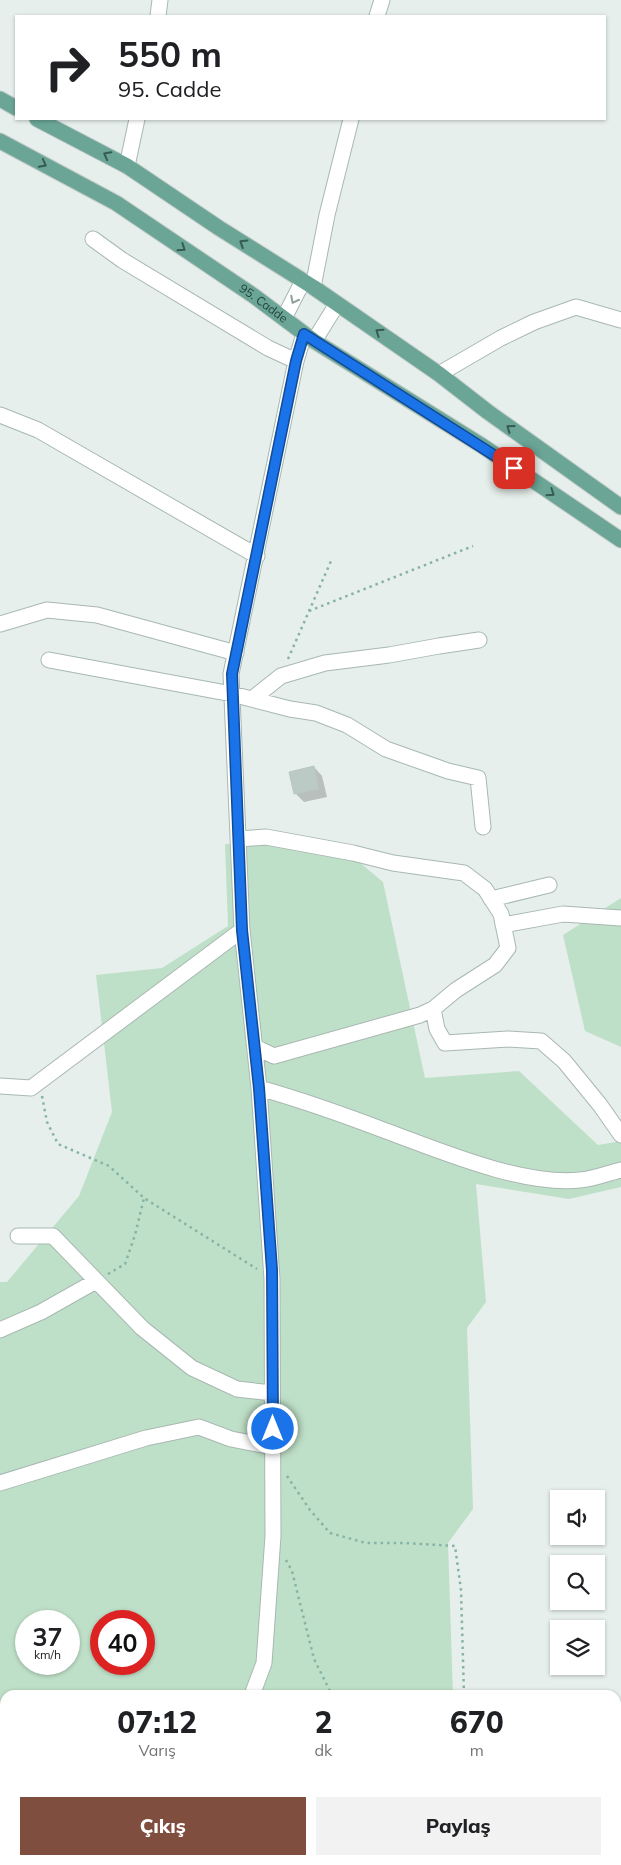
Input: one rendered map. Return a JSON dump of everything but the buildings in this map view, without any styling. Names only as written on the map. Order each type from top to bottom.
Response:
[{"type":"main road","points":[[0,99],[15,107]]},
{"type":"main road","points":[[39,120],[127,166],[219,228],[308,284],[439,374],[488,412],[621,507]]},
{"type":"main road","name":"95. Cadde","points":[[0,141],[116,203],[309,337],[481,445],[621,540]]},
{"type":"street","points":[[158,15],[160,0]]},
{"type":"street","points":[[378,15],[382,0]]},
{"type":"street","points":[[127,166],[136,120]]},
{"type":"street","points":[[284,318],[308,284],[351,120]]},
{"type":"street","points":[[93,239],[122,260],[268,348],[296,361]]},
{"type":"street","points":[[254,1690],[264,1663],[273,1536],[272,1279],[259,1088],[242,930],[232,674],[296,361],[309,337],[337,304]]},
{"type":"street","points":[[439,374],[501,338],[534,322],[576,307],[621,320]]},
{"type":"street","points":[[0,415],[38,430],[257,556]]},
{"type":"street","points":[[0,624],[47,610],[97,615],[236,653]]},
{"type":"street","points":[[252,699],[281,676],[325,663],[389,655],[479,640]]},
{"type":"street","points":[[49,660],[232,694],[316,714],[347,725],[386,749],[448,771],[478,778],[484,827]]},
{"type":"street","points":[[238,839],[266,837],[353,853],[401,865],[464,873],[485,889],[500,914],[508,948],[495,965],[456,990],[433,1009],[420,1015],[274,1056],[255,1047]]},
{"type":"street","points":[[491,899],[549,884]]},
{"type":"street","points":[[503,925],[563,914],[621,918]]},
{"type":"street","points":[[0,1086],[31,1088],[242,930]]},
{"type":"street","points":[[433,1009],[438,1029],[445,1043],[508,1039],[541,1041],[564,1061],[600,1105],[621,1135]]},
{"type":"street","points":[[259,1088],[318,1105],[435,1149],[502,1171],[539,1179],[581,1180],[621,1170]]},
{"type":"street","points":[[18,1236],[53,1236],[142,1328],[192,1368],[237,1390],[272,1393]]},
{"type":"street","points":[[0,1330],[42,1312],[96,1281]]},
{"type":"street","points":[[0,1483],[146,1438],[199,1427],[231,1439],[273,1448]]},
{"type":"path","points":[[309,611],[473,546]]},
{"type":"path","points":[[281,676],[331,561]]},
{"type":"path","points":[[39,1082],[47,1122],[58,1144],[110,1166],[144,1198],[212,1239],[272,1279]]},
{"type":"path","points":[[96,1281],[125,1264],[135,1235],[144,1198]]},
{"type":"path","points":[[284,1469],[310,1510],[330,1533],[366,1543],[404,1542],[455,1546],[461,1590],[464,1690]]},
{"type":"path","points":[[284,1557],[292,1571],[314,1659],[330,1690]]},
{"type":"green space","points":[[225,844],[267,844],[358,861],[383,882],[425,1078],[519,1071],[598,1145],[621,1141],[621,1187],[569,1199],[476,1184],[486,1302],[467,1328],[473,1509],[448,1543],[453,1690],[0,1690],[0,1282],[7,1282],[79,1196],[112,1112],[96,975],[162,968],[228,926]]},
{"type":"green space","points":[[621,898],[621,1047],[585,1031],[563,935]]},
{"type":"route","points":[[273,1429],[272,1270],[259,1088],[242,930],[232,674],[296,361],[304,334],[481,445],[514,468]]}]
